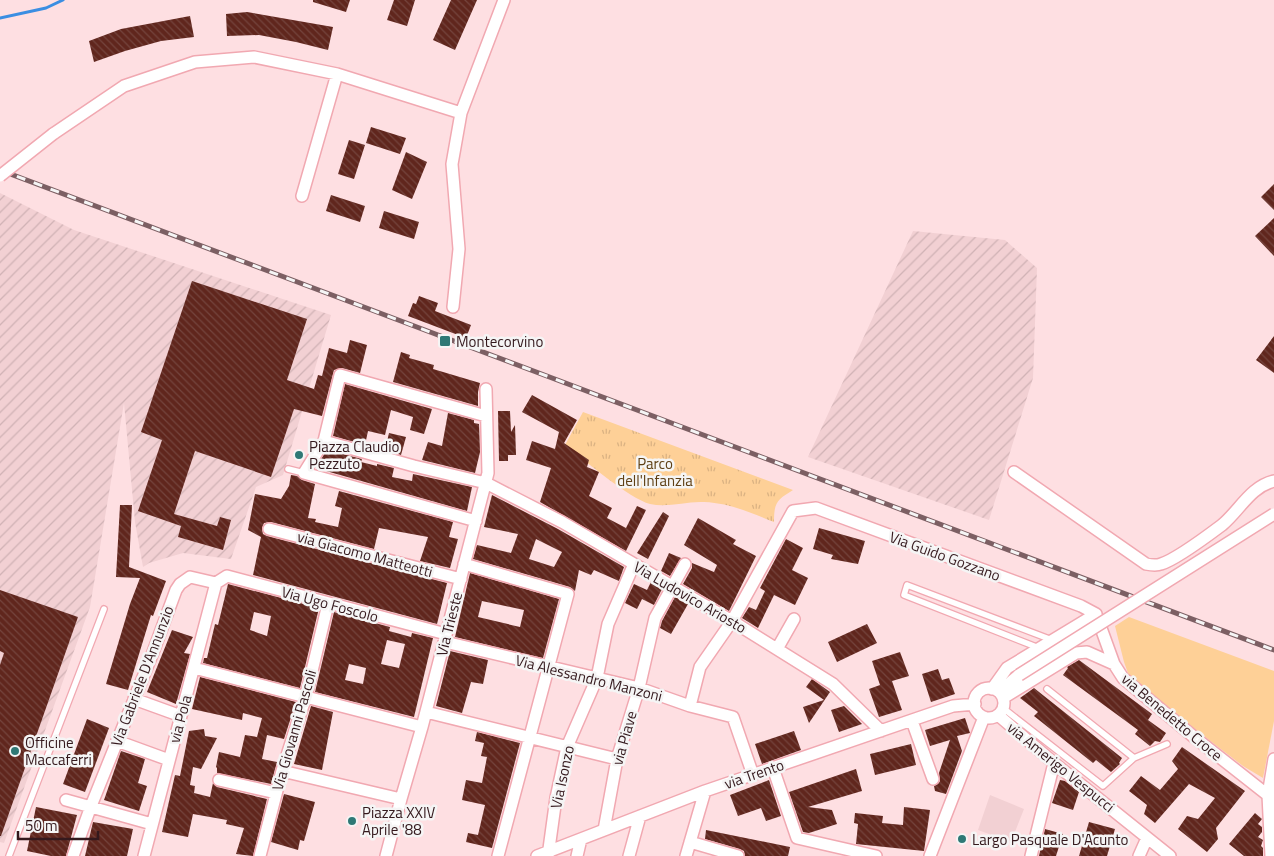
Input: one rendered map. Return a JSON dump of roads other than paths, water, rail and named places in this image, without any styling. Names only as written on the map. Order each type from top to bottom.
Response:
[{"type":"street","points":[[453,307],[459,249],[452,164],[461,112],[504,0]]},
{"type":"street","points":[[0,176],[53,134],[124,86],[195,62],[254,57],[337,74],[461,112]]},
{"type":"street","points":[[302,196],[337,74]]},
{"type":"street","points":[[476,522],[304,473],[324,441],[340,375],[486,416]]},
{"type":"street","name":"Via Trieste","points":[[386,856],[486,483],[488,473],[486,390]]},
{"type":"street","name":"Via Ludovico Ariosto","points":[[324,441],[414,466],[486,483],[562,522],[732,621],[833,684],[881,731]]},
{"type":"street","points":[[1014,472],[1146,564],[1152,565],[1172,559],[1223,524],[1254,491],[1262,485],[1274,481]]},
{"type":"street","points":[[1262,485],[1274,487]]},
{"type":"street","name":"Via Guido Gozzano","points":[[732,621],[793,511],[816,508],[1081,606],[1096,614]]},
{"type":"street","points":[[999,700],[988,689],[980,692],[975,700],[975,704],[978,712],[984,717],[989,718],[999,700],[1019,675],[1274,514]]},
{"type":"street","name":"via Giacomo Matteotti","points":[[269,529],[461,579]]},
{"type":"street","points":[[464,564],[568,594],[498,856]]},
{"type":"street","name":"Via Isonzo","points":[[549,853],[556,798],[567,747],[597,678],[608,624],[634,564]]},
{"type":"street","name":"via Piave","points":[[604,830],[617,759],[639,688],[656,618],[685,564]]},
{"type":"street","name":"Via Ugo Foscolo","points":[[216,583],[227,576],[445,638]]},
{"type":"street","name":"Via Gabriele D'Annunzio","points":[[74,856],[91,806],[176,590],[190,577],[216,583]]},
{"type":"street","name":"via Pola","points":[[144,856],[216,583]]},
{"type":"street","name":"Via Giovanni Pascoli","points":[[260,856],[282,771],[306,696],[328,604]]},
{"type":"street","points":[[999,700],[1007,668],[1096,614]]},
{"type":"street","name":"via Benedetto Croce","points":[[1096,614],[1114,664],[1123,678],[1271,797]]},
{"type":"street","points":[[777,649],[794,619]]},
{"type":"street","points":[[690,706],[700,667],[732,621]]},
{"type":"street","name":"Via Alessandro Manzoni","points":[[445,638],[548,667],[639,688],[690,706],[733,718],[753,775]]},
{"type":"street","points":[[999,700],[1076,653],[1088,652],[1114,664]]},
{"type":"street","points":[[194,668],[422,727]]},
{"type":"street","points":[[134,699],[181,716]]},
{"type":"street","name":"via Amerigo Vespucci","points":[[999,700],[1054,763],[1170,856]]},
{"type":"street","name":"via Trento","points":[[537,856],[549,853],[705,791],[953,706],[975,704]]},
{"type":"street","points":[[426,712],[617,759]]},
{"type":"street","points":[[930,856],[984,717]]},
{"type":"street","points":[[912,721],[933,779]]},
{"type":"street","points":[[117,741],[169,760]]},
{"type":"street","points":[[1271,856],[1271,797],[1274,760]]},
{"type":"street","points":[[1031,856],[1054,763]]},
{"type":"street","points":[[773,768],[797,838],[848,853],[876,856]]},
{"type":"street","points":[[282,771],[401,799]]},
{"type":"street","points":[[219,780],[276,793]]},
{"type":"street","points":[[686,856],[705,791]]},
{"type":"street","points":[[66,800],[152,824]]},
{"type":"street","points":[[629,856],[640,816]]},
{"type":"street","points":[[1139,856],[1147,838]]},
{"type":"street","points":[[577,856],[581,839]]},
{"type":"street","points":[[690,842],[738,856]]},
{"type":"lane","points":[[288,469],[304,473]]},
{"type":"lane","points":[[1040,649],[904,594],[907,584],[1054,640]]},
{"type":"lane","points":[[9,856],[104,609]]},
{"type":"lane","points":[[1047,689],[1134,758]]},
{"type":"lane","points":[[999,700],[1103,786],[1134,758],[1167,744]]},
{"type":"waterway","points":[[0,18],[46,8],[63,0]]},
{"type":"railway","points":[[0,170],[1274,650]]},
{"type":"place","name":"Montecorvino","points":[[445,341]]},
{"type":"place","name":"Piazza Claudio Pezzuto","points":[[299,455]]},
{"type":"place","name":"Officine Maccaferri","points":[[15,751]]},
{"type":"place","name":"Piazza XXIV Aprile '88","points":[[352,821]]},
{"type":"place","name":"Largo Pasquale D'Acunto","points":[[962,839]]},
{"type":"park label","name":"Parco dell'Infanzia","points":[[655,472]]}]
